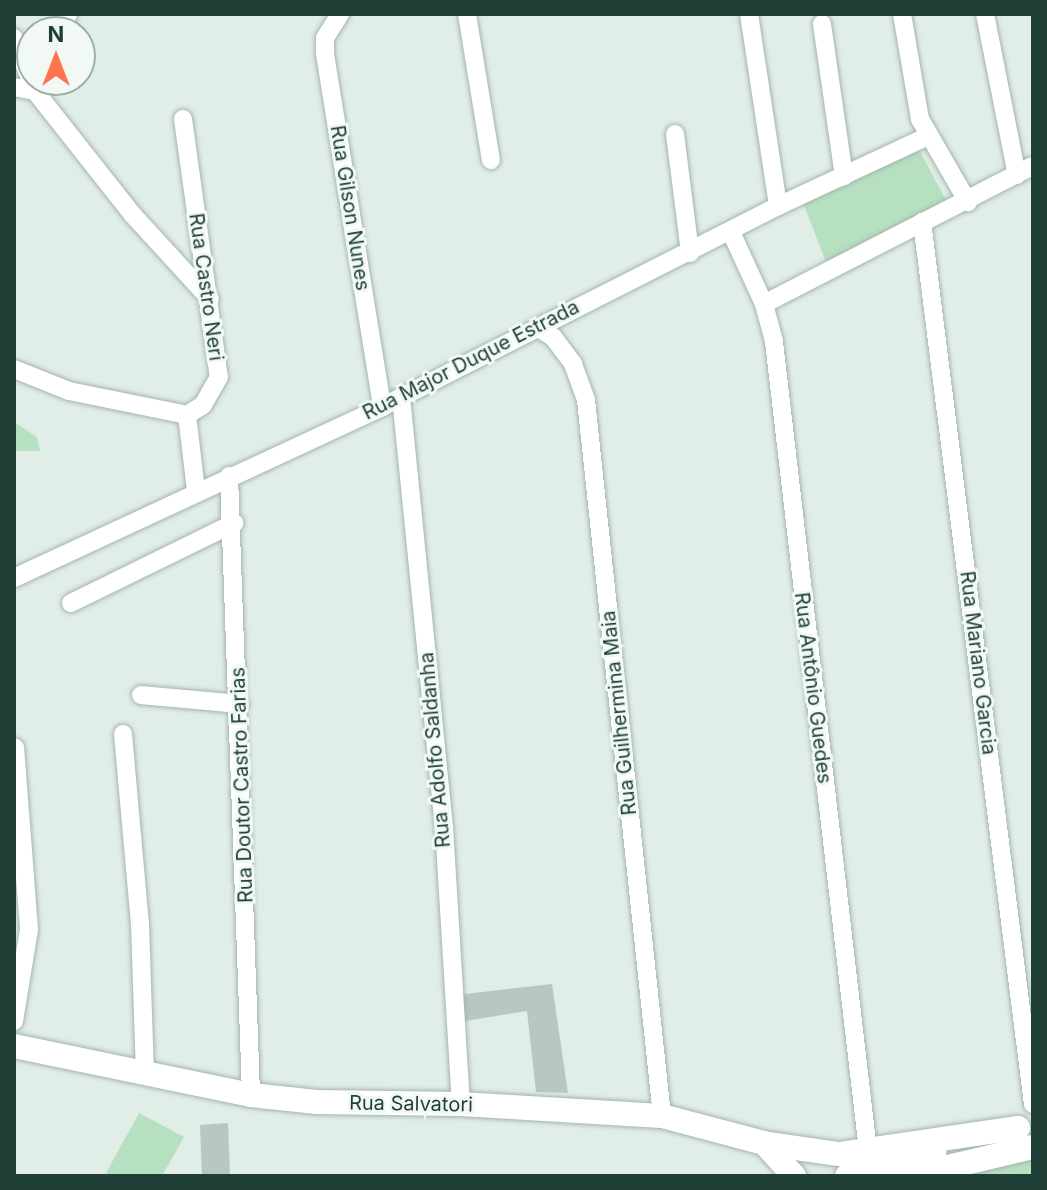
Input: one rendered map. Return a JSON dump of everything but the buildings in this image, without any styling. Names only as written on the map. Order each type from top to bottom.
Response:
[{"type":"main road","name":"Rua Salvatori","points":[[20,1053],[251,1095],[317,1102],[461,1104],[662,1116],[764,1143],[812,1152],[868,1151],[935,1136],[1028,1132]]},
{"type":"main road","points":[[847,1176],[1028,1132]]},
{"type":"main road","points":[[910,1176],[1028,1132]]},
{"type":"main road","points":[[764,1143],[794,1176]]},
{"type":"street","name":"Rua Gilson Nunes","points":[[340,14],[325,38],[325,54],[382,407]]},
{"type":"street","points":[[467,14],[491,160]]},
{"type":"street","points":[[749,14],[778,206]]},
{"type":"street","points":[[902,14],[926,137],[968,202]]},
{"type":"street","points":[[764,304],[1025,171],[985,14]]},
{"type":"street","points":[[822,24],[844,176]]},
{"type":"street","points":[[45,96],[132,214],[210,299]]},
{"type":"street","name":"Rua Castro Neri","points":[[183,119],[219,377],[203,405],[187,415]]},
{"type":"street","points":[[675,134],[690,253]]},
{"type":"street","name":"Rua Major Duque Estrada","points":[[14,578],[196,490],[382,407],[778,206],[926,137]]},
{"type":"street","name":"Rua Mariano Garcia","points":[[922,222],[1033,1104]]},
{"type":"street","name":"Rua Antônio Guedes","points":[[731,232],[764,304],[774,342],[868,1151]]},
{"type":"street","name":"Rua Guilhermina Maia","points":[[537,327],[553,337],[573,364],[586,400],[662,1116]]},
{"type":"street","points":[[14,369],[69,391],[187,415],[196,490]]},
{"type":"street","name":"Rua Adolfo Saldanha","points":[[401,397],[444,827],[461,1104]]},
{"type":"street","name":"Rua Doutor Castro Farias","points":[[229,476],[234,523],[251,1095]]},
{"type":"street","points":[[71,603],[234,523]]},
{"type":"street","points":[[141,695],[240,704]]},
{"type":"street","points":[[123,734],[140,924],[145,1074]]},
{"type":"street","points":[[14,1021],[29,929],[15,748]]},
{"type":"green space","points":[[917,146],[947,202],[826,262],[802,200]]},
{"type":"green space","points":[[14,422],[37,437],[40,451],[14,451]]},
{"type":"green space","points":[[139,1113],[184,1137],[162,1176],[112,1176],[106,1173]]},
{"type":"green space","points":[[1033,1155],[1033,1176],[946,1176]]}]
